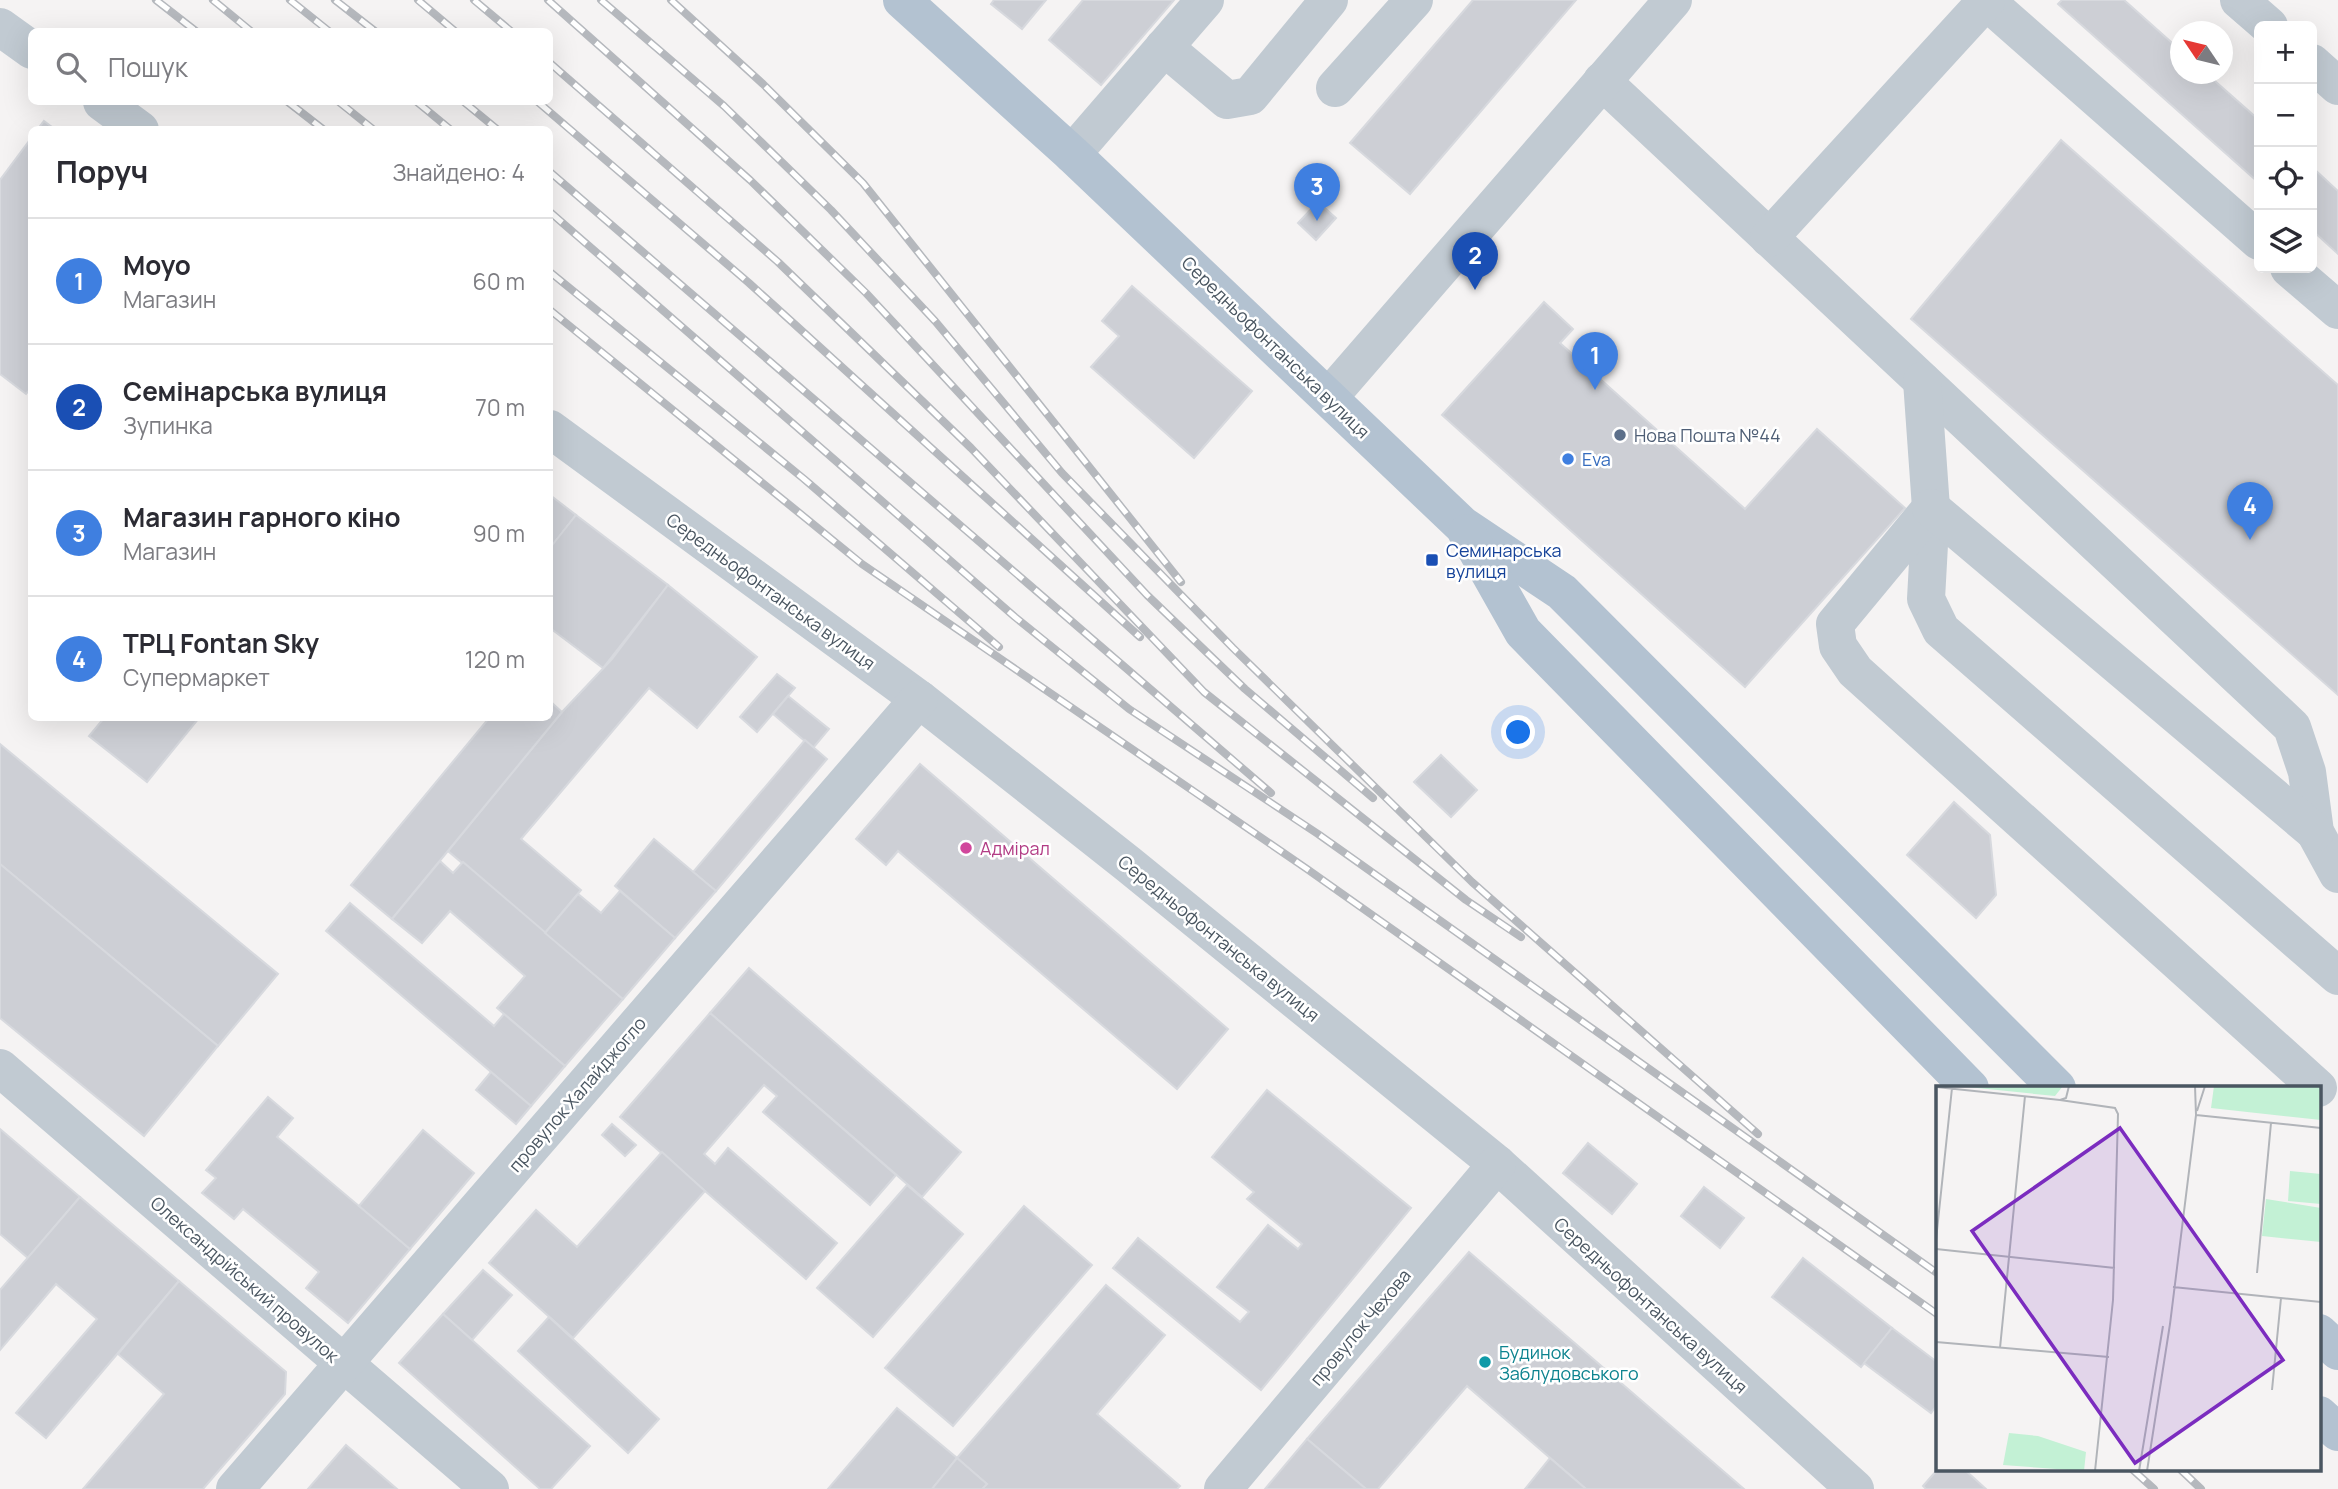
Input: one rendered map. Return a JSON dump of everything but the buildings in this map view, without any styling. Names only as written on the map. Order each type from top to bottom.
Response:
[{"type":"main road","name":"Середньофонтанська вулиця","points":[[902,0],[1072,154],[1462,525],[1562,593],[2055,1086]]},
{"type":"main road","name":"Середньофонтанська вулиця","points":[[1462,525],[1523,632],[1968,1086]]},
{"type":"main road","points":[[2320,1334],[2338,1351]]},
{"type":"main road","points":[[2320,1416],[2338,1433]]},
{"type":"street","points":[[1072,154],[1205,0]]},
{"type":"street","points":[[1164,47],[1227,100],[1250,96],[1329,0]]},
{"type":"street","points":[[1335,88],[1414,0]]},
{"type":"street","points":[[1329,397],[1672,0]]},
{"type":"street","points":[[2239,0],[2263,21]]},
{"type":"street","points":[[1769,238],[1985,1],[2254,237]]},
{"type":"street","points":[[0,27],[28,47]]},
{"type":"street","points":[[2317,67],[2338,86]]},
{"type":"street","points":[[1602,81],[2292,727],[2307,772],[2315,832],[2338,874]]},
{"type":"street","points":[[106,105],[135,126]]},
{"type":"street","points":[[2295,273],[2338,310]]},
{"type":"street","points":[[1922,381],[1931,508],[1926,599],[1941,630],[2338,976]]},
{"type":"street","name":"Середньофонтанська вулиця","points":[[553,431],[919,699],[1128,864],[1497,1164],[1855,1489]]},
{"type":"street","points":[[1931,508],[2315,832]]},
{"type":"street","points":[[1931,508],[1835,624],[1838,646],[1855,671],[2315,1086]]},
{"type":"street","name":"провулок Халайджогло","points":[[235,1489],[919,699]]},
{"type":"street","name":"Олександрійський провулок","points":[[0,1068],[490,1489]]},
{"type":"street","points":[[2320,1091],[2338,1107]]},
{"type":"street","name":"провулок Чехова","points":[[1223,1489],[1497,1164]]},
{"type":"railway","points":[[156,0],[192,28]]},
{"type":"railway","points":[[213,0],[247,28]]},
{"type":"railway","points":[[290,0],[325,28]]},
{"type":"railway","points":[[335,0],[371,28]]},
{"type":"railway","points":[[418,0],[451,28]]},
{"type":"railway","points":[[474,0],[507,28]]},
{"type":"railway","points":[[548,0],[750,180],[866,293],[1147,595],[1245,689],[1373,798]]},
{"type":"railway","points":[[601,0],[724,106],[831,210],[935,321],[1062,473],[1233,648],[1472,882],[1758,1134]]},
{"type":"railway","points":[[671,0],[763,84],[863,183],[1181,582]]},
{"type":"railway","points":[[553,66],[778,262],[971,448],[1204,692],[1466,900],[1521,937]]},
{"type":"railway","points":[[292,105],[319,126]]},
{"type":"railway","points":[[343,105],[369,126]]},
{"type":"railway","points":[[421,105],[446,126]]},
{"type":"railway","points":[[468,105],[493,126]]},
{"type":"railway","points":[[541,105],[749,283],[1140,637]]},
{"type":"railway","points":[[553,175],[1271,793]]},
{"type":"railway","points":[[553,215],[1015,617],[1129,709],[1318,834],[1936,1272]]},
{"type":"railway","points":[[553,274],[804,479],[999,647]]},
{"type":"railway","points":[[553,312],[862,564],[1307,869],[1936,1313]]},
{"type":"railway","points":[[2135,1472],[2154,1489]]},
{"type":"railway","points":[[2183,1472],[2201,1489]]},
{"type":"place","name":"Магазин гарного кіно","points":[[1317,221]]},
{"type":"place","name":"Семінарська вулиця","points":[[1475,290]]},
{"type":"place","name":"Moyo","points":[[1595,390]]},
{"type":"place","name":"Нова Пошта №44","points":[[1620,435]]},
{"type":"place","name":"Eva","points":[[1568,459]]},
{"type":"place","name":"ТРЦ Fontan Sky","points":[[2250,540]]},
{"type":"place","name":"Семинарська вулиця","points":[[1432,560]]},
{"type":"place","name":"Адмірал","points":[[966,848]]},
{"type":"place","name":"Будинок Заблудовського","points":[[1485,1362]]}]
